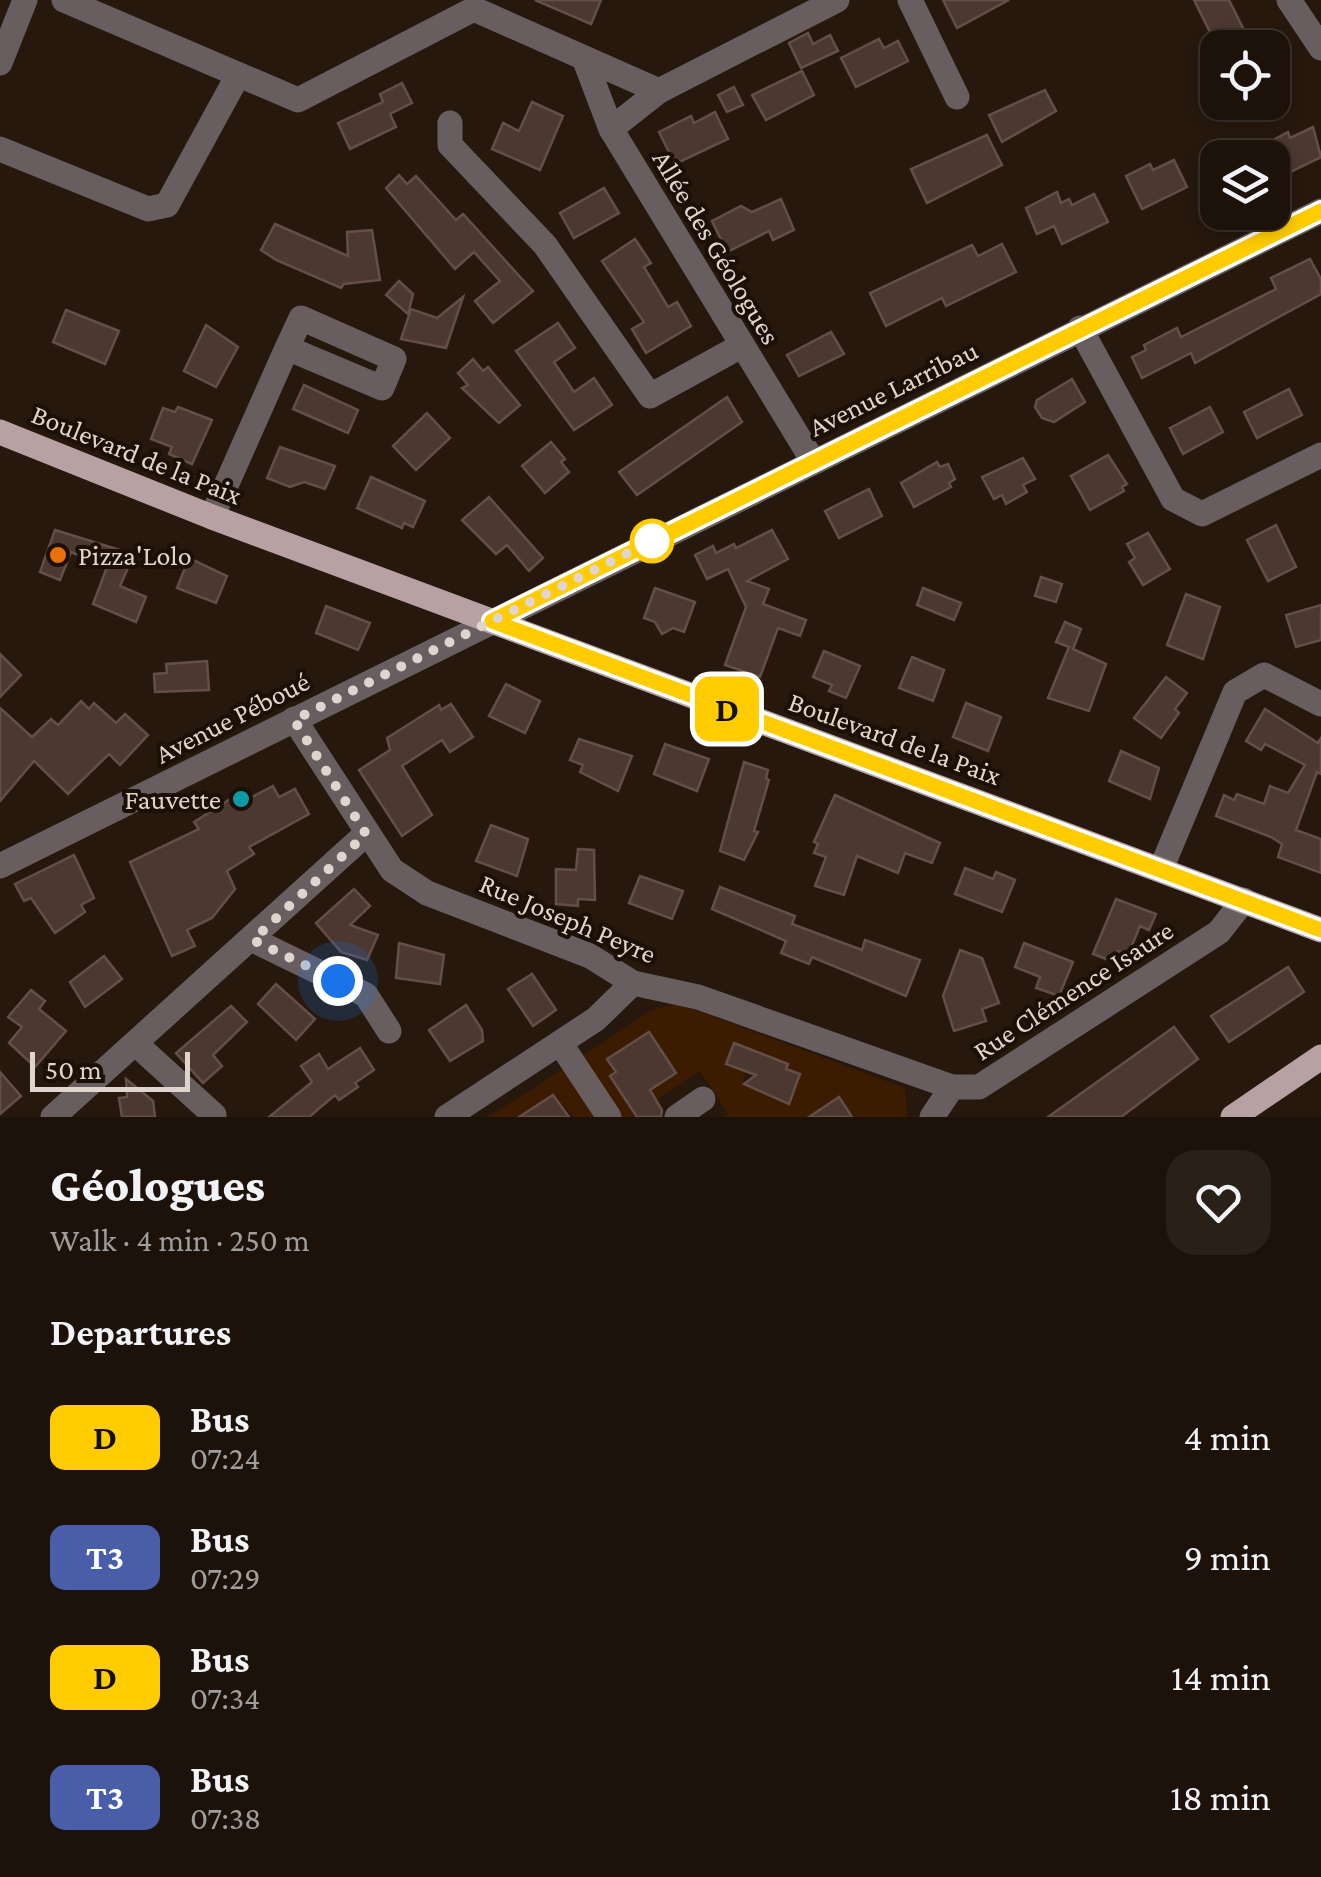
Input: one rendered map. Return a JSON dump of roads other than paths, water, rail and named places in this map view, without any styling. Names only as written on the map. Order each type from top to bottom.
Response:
[{"type":"main road","name":"Boulevard de la Paix","points":[[0,432],[212,516],[1321,930]]},
{"type":"main road","points":[[1233,1117],[1321,1056]]},
{"type":"street","points":[[0,64],[25,0]]},
{"type":"street","points":[[64,0],[298,100],[474,10],[659,92]]},
{"type":"street","points":[[611,129],[659,92],[836,0]]},
{"type":"street","points":[[910,0],[957,97]]},
{"type":"street","points":[[1289,0],[1321,48]]},
{"type":"street","name":"Allée des Géologues","points":[[584,58],[611,129],[813,460]]},
{"type":"street","points":[[0,150],[148,208],[167,205],[237,77]]},
{"type":"street","points":[[450,124],[450,145],[545,245],[650,396],[741,346]]},
{"type":"street","name":"Avenue Larribau","points":[[492,621],[1321,211]]},
{"type":"street","points":[[1080,328],[1173,499],[1202,514],[1321,455]]},
{"type":"street","points":[[212,516],[287,348]]},
{"type":"street","name":"Avenue Péboué","points":[[0,866],[492,621]]},
{"type":"street","points":[[1161,869],[1235,692],[1264,674],[1321,704]]},
{"type":"street","name":"Rue Joseph Peyre","points":[[294,720],[392,870],[427,893],[590,956],[634,982],[698,997],[952,1087]]},
{"type":"street","points":[[53,1117],[366,834]]},
{"type":"street","name":"Rue Clémence Isaure","points":[[932,1117],[952,1087],[979,1087],[1219,932],[1244,900]]},
{"type":"street","points":[[253,940],[366,995],[389,1031]]},
{"type":"street","points":[[447,1117],[596,1019],[634,982]]},
{"type":"street","points":[[560,1043],[608,1117]]},
{"type":"street","points":[[136,1044],[214,1115]]},
{"type":"street","points":[[677,1117],[703,1099]]},
{"type":"place","name":"Pizza'Lolo","points":[[58,555]]},
{"type":"place","name":"Fauvette","points":[[241,799]]}]
